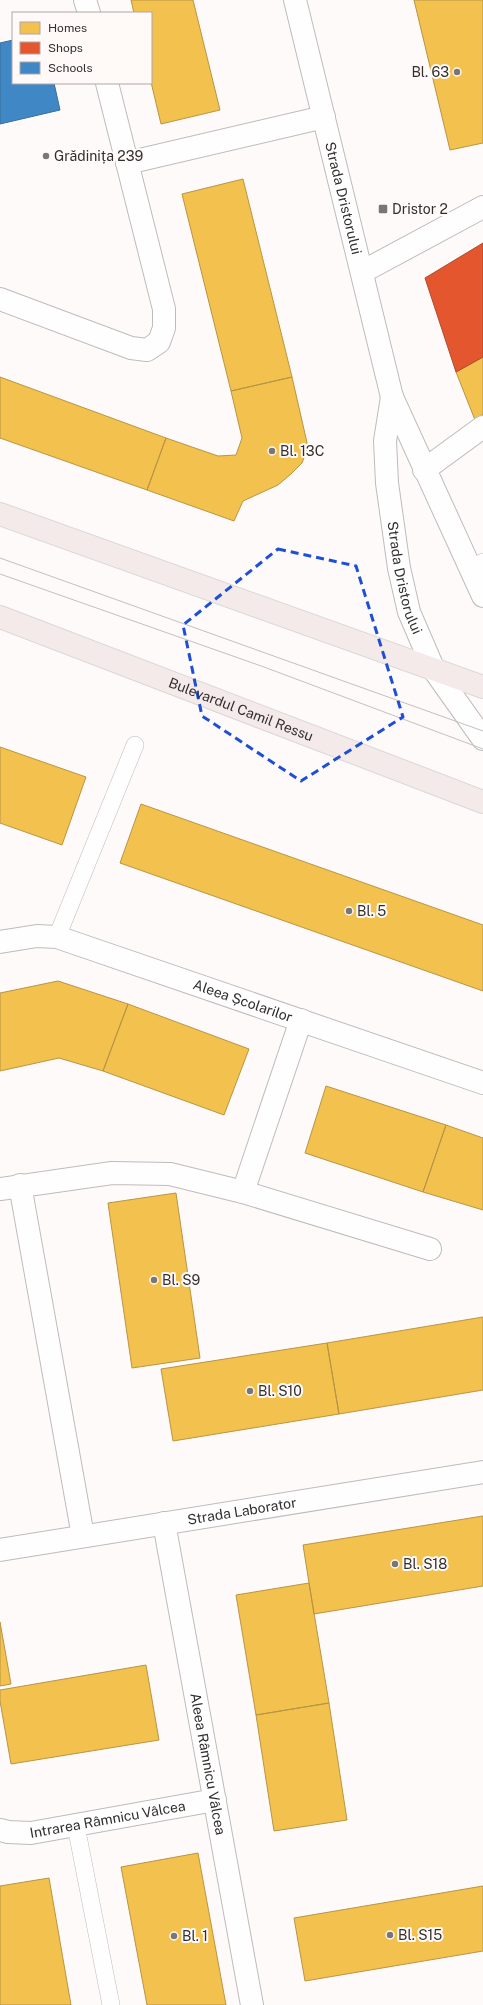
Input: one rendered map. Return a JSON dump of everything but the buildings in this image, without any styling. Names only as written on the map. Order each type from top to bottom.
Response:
[{"type":"main road","points":[[0,514],[483,687]]},
{"type":"main road","name":"Bulevardul Camil Ressu","points":[[0,617],[483,802]]},
{"type":"street","points":[[85,0],[89,12]]},
{"type":"street","name":"Strada Dristorului","points":[[295,0],[392,397],[424,470],[477,566],[483,596]]},
{"type":"street","points":[[0,299],[131,348],[147,350],[159,342],[164,328],[164,309],[107,84]]},
{"type":"street","points":[[127,163],[324,117]]},
{"type":"street","points":[[362,272],[483,207]]},
{"type":"street","name":"Strada Dristorului","points":[[392,397],[385,440],[386,476],[399,568],[409,612],[434,670],[483,740]]},
{"type":"street","points":[[424,470],[483,427]]},
{"type":"street","name":"Aleea Școlarilor","points":[[0,942],[37,936],[57,937],[483,1083]]},
{"type":"street","points":[[243,1192],[301,1020]]},
{"type":"street","points":[[83,1536],[10,1187],[112,1173],[170,1174],[243,1192],[430,1249]]},
{"type":"street","name":"Strada Laborator","points":[[0,1550],[483,1472]]},
{"type":"street","name":"Aleea Râmnicu Vâlcea","points":[[164,1523],[252,2005]]},
{"type":"street","name":"Intrarea Râmnicu Vâlcea","points":[[0,1830],[31,1833],[215,1800]]},
{"type":"lane","points":[[57,937],[136,745]]},
{"type":"lane","points":[[76,1826],[111,2005]]},
{"type":"highlighted area","points":[[278,549],[356,566],[403,717],[301,781],[202,716],[183,625]]},
{"type":"tram line","points":[[0,558],[483,731]]},
{"type":"tram line","points":[[0,574],[264,667],[483,749]]},
{"type":"place","name":"Bl. 63","points":[[457,72]]},
{"type":"place","name":"Grădinița 239","points":[[46,156]]},
{"type":"place","name":"Dristor 2","points":[[383,209]]},
{"type":"place","name":"Bl. 13C","points":[[272,451]]},
{"type":"place","name":"Bl. 5","points":[[349,911]]},
{"type":"place","name":"Bl. S9","points":[[154,1280]]},
{"type":"place","name":"Bl. S10","points":[[250,1391]]},
{"type":"place","name":"Bl. S18","points":[[395,1564]]},
{"type":"place","name":"Bl. S15","points":[[390,1935]]},
{"type":"place","name":"Bl. 1","points":[[174,1936]]}]
